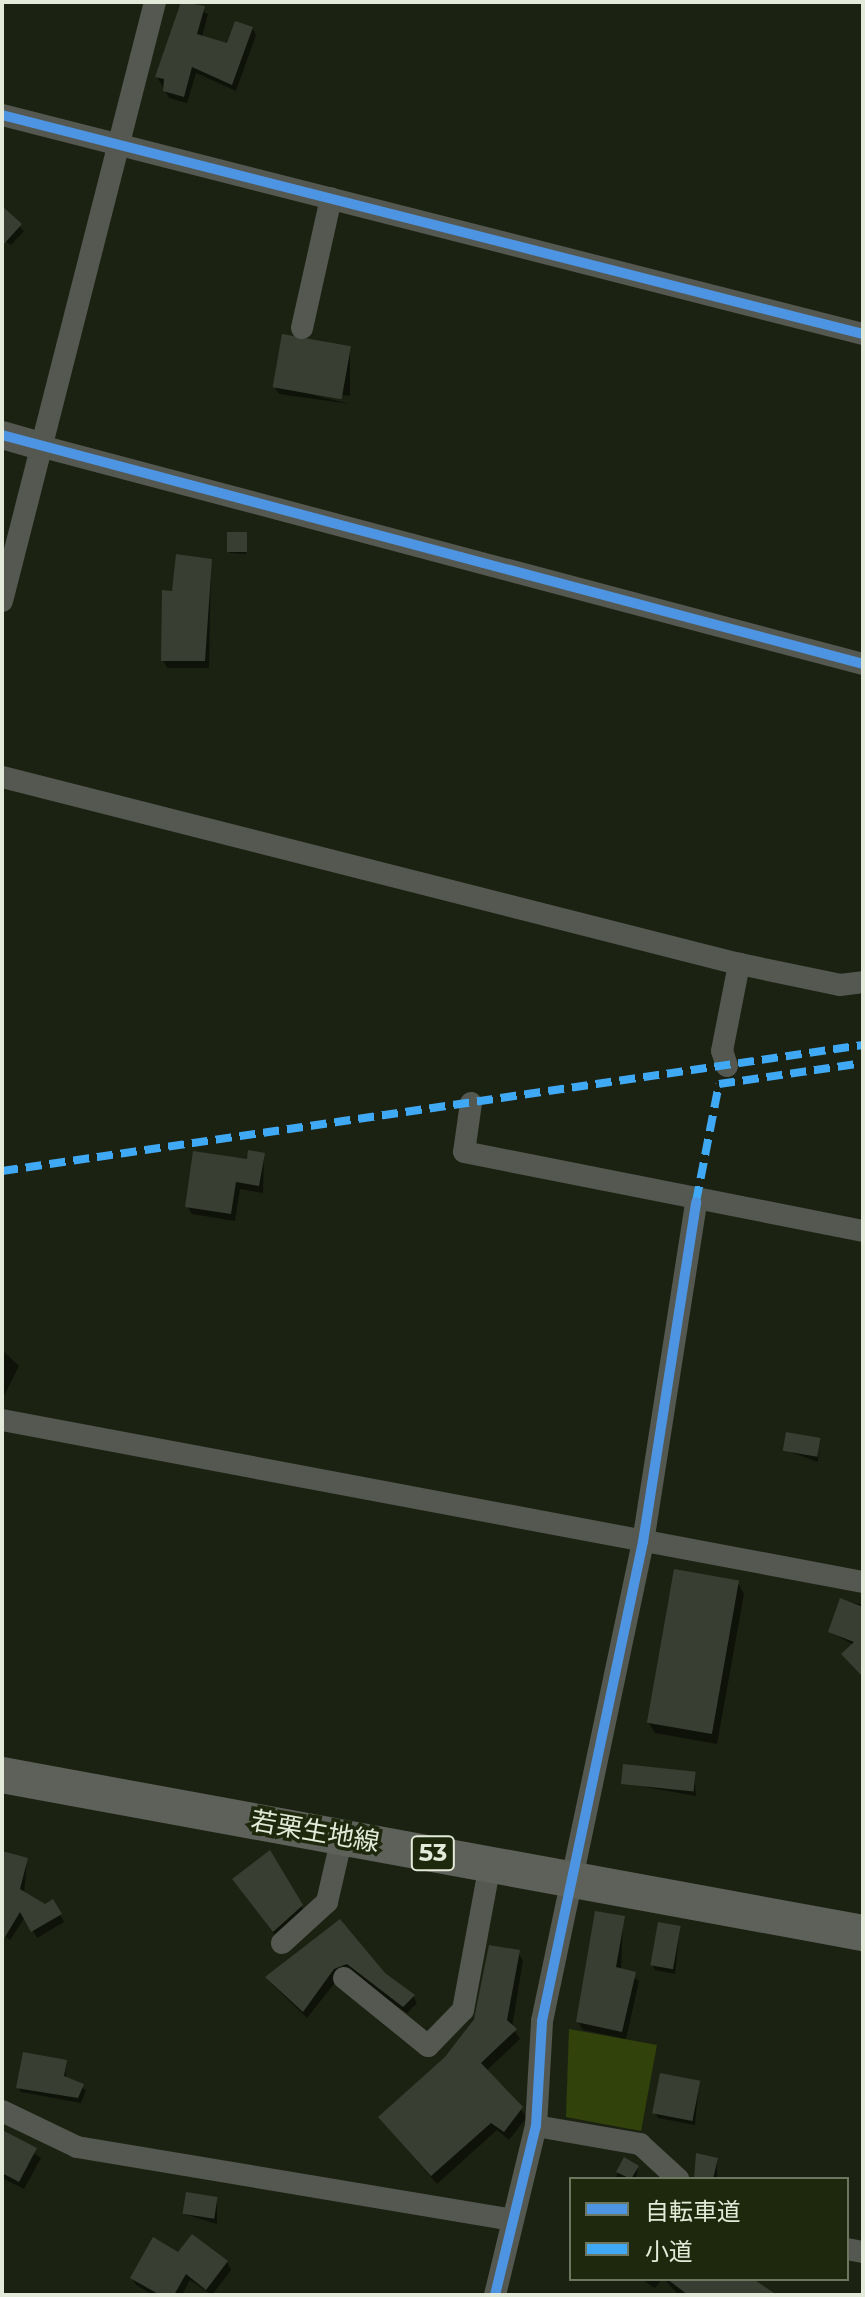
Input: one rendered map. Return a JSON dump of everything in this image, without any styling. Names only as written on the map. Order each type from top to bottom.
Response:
[{"type":"main road","name":"若栗生地線","points":[[2,1775],[863,1933]]},
{"type":"street","points":[[2,601],[121,145],[155,2]]},
{"type":"street","points":[[2,115],[863,334]]},
{"type":"street","points":[[302,328],[331,198]]},
{"type":"street","points":[[2,435],[863,664]]},
{"type":"street","points":[[2,777],[739,964],[840,985],[863,982]]},
{"type":"street","points":[[727,1066],[722,1051],[739,964]]},
{"type":"street","points":[[471,1103],[464,1152],[696,1202],[863,1231]]},
{"type":"street","points":[[495,2295],[509,2219],[536,2126],[542,2021],[643,1542],[696,1202]]},
{"type":"street","points":[[2,1420],[863,1582]]},
{"type":"street","points":[[282,1943],[327,1902],[342,1837]]},
{"type":"street","points":[[344,1978],[428,2046],[463,2010],[490,1864]]},
{"type":"street","points":[[2,2111],[77,2147],[509,2219]]},
{"type":"street","points":[[536,2126],[640,2144],[676,2177]]},
{"type":"green space","points":[[569,2029],[657,2045],[641,2131],[566,2117]]},
{"type":"building","points":[[181,2],[205,6],[197,34],[227,43],[235,21],[253,27],[232,85],[192,67],[184,97],[163,91],[164,79],[155,77]]},
{"type":"building","points":[[2,206],[22,224],[2,246]]},
{"type":"building","points":[[282,334],[351,346],[342,399],[273,387]]},
{"type":"building","points":[[227,532],[247,532],[247,552],[227,552]]},
{"type":"building","points":[[176,554],[212,559],[205,661],[161,661],[162,590],[172,591]]},
{"type":"building","points":[[248,1150],[265,1153],[259,1186],[236,1182],[231,1214],[185,1207],[193,1151],[247,1159]]},
{"type":"building","points":[[786,1432],[820,1438],[817,1457],[783,1451]]},
{"type":"building","points":[[674,1569],[739,1580],[712,1734],[647,1723]]},
{"type":"building","points":[[840,1598],[863,1607],[863,1677],[841,1654],[854,1642],[828,1632]]},
{"type":"building","points":[[623,1764],[696,1772],[694,1792],[621,1784]]},
{"type":"building","points":[[270,1850],[303,1905],[273,1932],[232,1879]]},
{"type":"building","points":[[2,1851],[28,1858],[20,1889],[45,1904],[53,1899],[62,1914],[31,1932],[20,1912],[2,1942]]},
{"type":"building","points":[[595,1911],[625,1916],[616,1967],[636,1972],[622,2032],[576,2022]]},
{"type":"building","points":[[340,1919],[385,1973],[415,1995],[403,2007],[347,1964],[334,1969],[303,2012],[265,1977]]},
{"type":"building","points":[[658,1922],[681,1926],[673,1969],[650,1965]]},
{"type":"building","points":[[489,1945],[520,1950],[507,2020],[517,2029],[481,2063],[523,2107],[504,2132],[491,2123],[431,2176],[378,2117],[445,2057],[474,2019]]},
{"type":"building","points":[[23,2052],[67,2060],[64,2076],[84,2084],[78,2098],[16,2088]]},
{"type":"building","points":[[660,2073],[700,2081],[692,2121],[652,2113]]},
{"type":"building","points":[[2,2130],[37,2148],[19,2182],[2,2173]]},
{"type":"building","points":[[696,2153],[718,2158],[713,2177],[694,2177]]},
{"type":"building","points":[[624,2157],[639,2166],[632,2177],[616,2172]]},
{"type":"building","points":[[186,2192],[218,2197],[214,2219],[183,2214]]},
{"type":"building","points":[[192,2234],[228,2261],[206,2290],[186,2274],[174,2295],[160,2295],[130,2278],[153,2237],[178,2252]]},
{"type":"building","points":[[670,2281],[756,2281],[777,2295],[688,2295]]},
{"type":"marked path","points":[[2,1171],[863,1045]]},
{"type":"marked path","points":[[696,1202],[719,1084],[863,1063]]},
{"type":"cycle path","points":[[2,115],[863,334]]},
{"type":"cycle path","points":[[2,435],[863,664]]},
{"type":"cycle path","points":[[495,2295],[536,2126],[542,2021],[643,1542],[696,1202]]}]
